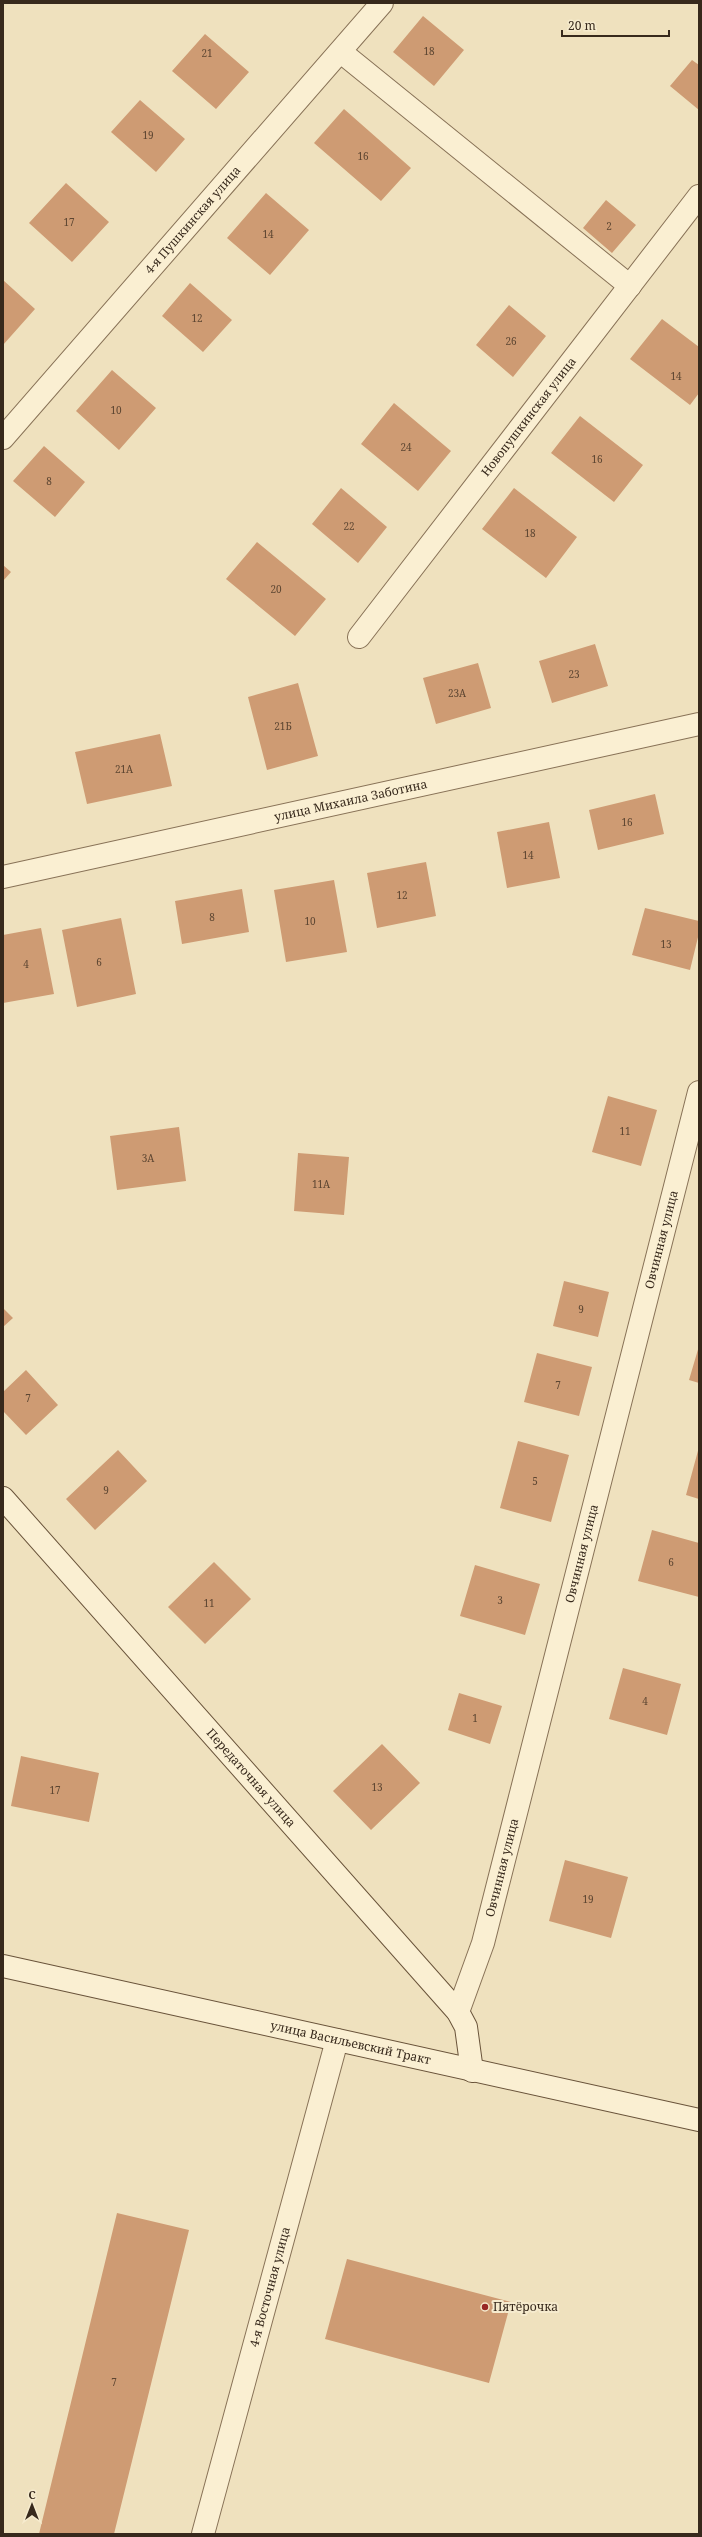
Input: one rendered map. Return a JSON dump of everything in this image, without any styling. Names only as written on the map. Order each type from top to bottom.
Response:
[{"type":"street","name":"4-я Пушкинская улица","points":[[3,438],[341,52],[382,3]]},
{"type":"street","points":[[341,52],[630,286]]},
{"type":"street","name":"Новопушкинская улица","points":[[359,637],[699,196]]},
{"type":"street","name":"улица Михаила Заботина","points":[[3,877],[699,724]]},
{"type":"street","name":"Овчинная улица","points":[[458,2012],[483,1943],[699,1092]]},
{"type":"street","name":"Передаточная улица","points":[[3,1498],[458,2012],[466,2027],[472,2071]]},
{"type":"street","name":"улица Васильевский Тракт","points":[[3,1966],[699,2120]]},
{"type":"street","name":"4-я Восточная улица","points":[[202,2534],[337,2040]]},
{"type":"building","points":[[423,16],[464,50],[434,86],[393,52]]},
{"type":"building","points":[[205,34],[249,72],[216,109],[172,71]]},
{"type":"building","points":[[692,60],[699,65],[699,110],[670,86]]},
{"type":"building","points":[[140,100],[185,139],[156,172],[111,132]]},
{"type":"building","points":[[344,109],[411,168],[381,201],[314,143]]},
{"type":"building","points":[[66,183],[109,222],[72,262],[29,223]]},
{"type":"building","points":[[266,193],[309,230],[270,275],[227,238]]},
{"type":"building","points":[[606,200],[636,225],[612,253],[583,228]]},
{"type":"building","points":[[3,280],[35,309],[3,345]]},
{"type":"building","points":[[190,283],[232,320],[203,352],[162,316]]},
{"type":"building","points":[[509,305],[546,336],[513,377],[476,345]]},
{"type":"building","points":[[662,319],[699,347],[699,393],[690,405],[630,359]]},
{"type":"building","points":[[112,370],[156,408],[119,450],[76,411]]},
{"type":"building","points":[[394,403],[451,451],[418,491],[361,444]]},
{"type":"building","points":[[580,416],[643,465],[614,502],[551,453]]},
{"type":"building","points":[[44,446],[85,482],[55,517],[13,481]]},
{"type":"building","points":[[341,488],[387,527],[358,563],[312,524]]},
{"type":"building","points":[[514,488],[577,537],[546,578],[482,529]]},
{"type":"building","points":[[257,542],[326,599],[295,636],[226,579]]},
{"type":"building","points":[[3,565],[11,572],[3,581]]},
{"type":"building","points":[[595,644],[608,686],[552,703],[539,661]]},
{"type":"building","points":[[478,663],[491,708],[436,724],[423,678]]},
{"type":"building","points":[[298,683],[318,756],[267,770],[248,697]]},
{"type":"building","points":[[160,734],[172,786],[87,804],[75,752]]},
{"type":"building","points":[[655,794],[664,834],[598,850],[589,810]]},
{"type":"building","points":[[549,822],[560,878],[507,888],[497,832]]},
{"type":"building","points":[[426,862],[436,916],[377,928],[367,873]]},
{"type":"building","points":[[334,880],[347,952],[286,962],[274,890]]},
{"type":"building","points":[[242,889],[249,932],[182,944],[175,901]]},
{"type":"building","points":[[645,908],[699,921],[699,933],[690,970],[632,955]]},
{"type":"building","points":[[121,918],[136,994],[77,1007],[62,930]]},
{"type":"building","points":[[41,928],[54,994],[3,1003],[3,935]]},
{"type":"building","points":[[608,1096],[657,1110],[641,1166],[592,1152]]},
{"type":"building","points":[[179,1127],[186,1181],[117,1190],[110,1136]]},
{"type":"building","points":[[298,1153],[349,1157],[344,1215],[294,1211]]},
{"type":"building","points":[[564,1281],[609,1292],[598,1337],[553,1326]]},
{"type":"building","points":[[3,1308],[13,1318],[3,1327]]},
{"type":"building","points":[[699,1346],[699,1383],[689,1380]]},
{"type":"building","points":[[537,1353],[592,1367],[579,1416],[524,1402]]},
{"type":"building","points":[[26,1370],[58,1405],[26,1435],[3,1411],[3,1392]]},
{"type":"building","points":[[518,1441],[569,1455],[551,1522],[500,1508]]},
{"type":"building","points":[[699,1447],[699,1499],[686,1495]]},
{"type":"building","points":[[118,1450],[147,1481],[95,1530],[66,1499]]},
{"type":"building","points":[[652,1530],[699,1543],[699,1597],[638,1581]]},
{"type":"building","points":[[214,1562],[251,1599],[205,1644],[168,1607]]},
{"type":"building","points":[[475,1565],[540,1584],[525,1635],[460,1616]]},
{"type":"building","points":[[623,1668],[681,1684],[667,1735],[609,1719]]},
{"type":"building","points":[[459,1693],[502,1706],[490,1744],[448,1730]]},
{"type":"building","points":[[382,1744],[420,1783],[371,1830],[333,1791]]},
{"type":"building","points":[[21,1756],[99,1773],[89,1822],[11,1806]]},
{"type":"building","points":[[565,1860],[628,1877],[611,1938],[549,1921]]},
{"type":"building","points":[[117,2213],[189,2230],[114,2534],[39,2534]]},
{"type":"building","points":[[347,2259],[511,2302],[489,2383],[325,2339]]},
{"type":"place","name":"Пятёрочка","points":[[485,2307]]}]
